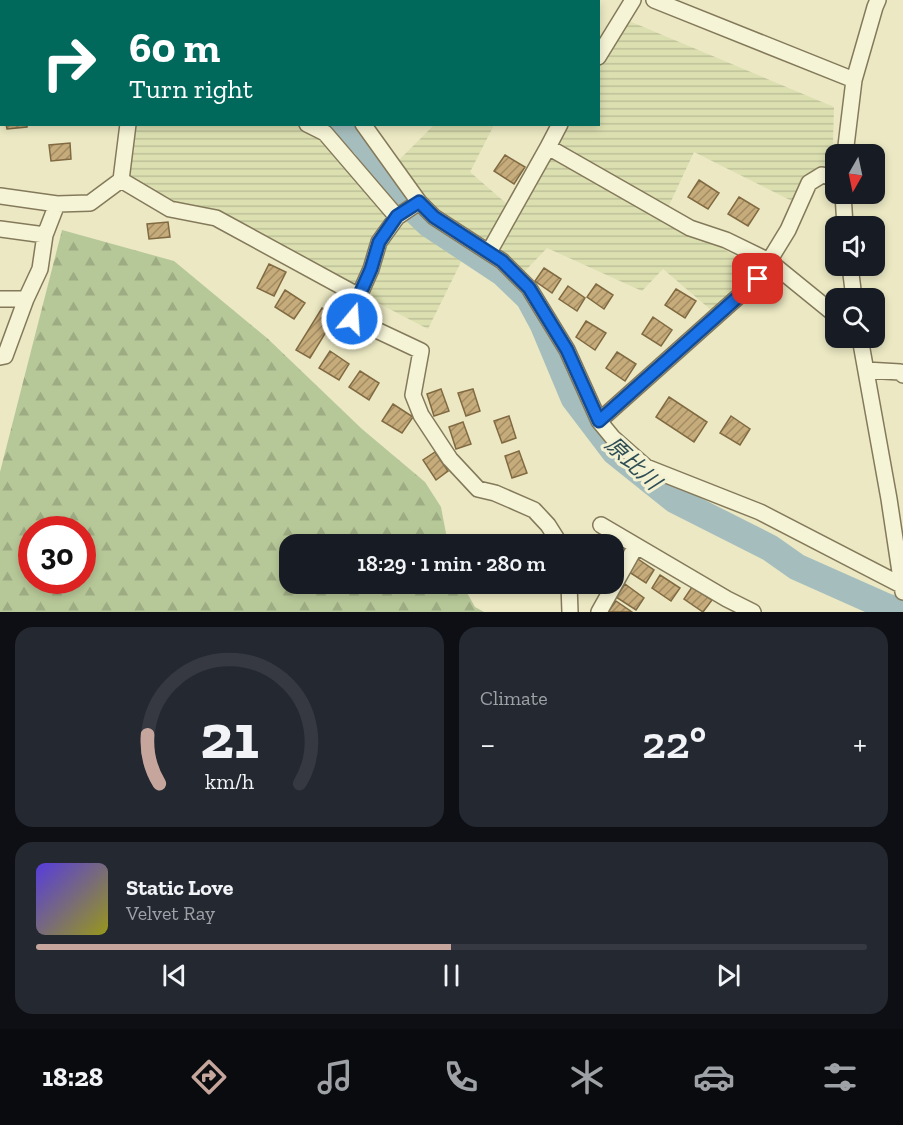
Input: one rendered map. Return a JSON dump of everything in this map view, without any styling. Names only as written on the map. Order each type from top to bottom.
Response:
[{"type":"street","points":[[600,54],[633,0]]},
{"type":"street","points":[[654,0],[854,80]]},
{"type":"street","points":[[846,144],[854,80],[878,0]]},
{"type":"street","points":[[0,196],[57,204],[90,203],[121,180],[128,126]]},
{"type":"street","points":[[311,126],[325,133],[397,216]]},
{"type":"street","points":[[364,126],[419,202],[434,217],[502,261],[529,288],[567,350],[599,421],[613,438],[646,467],[760,512],[902,588]]},
{"type":"street","points":[[489,252],[560,126]]},
{"type":"street","points":[[548,147],[690,228],[726,240],[769,261],[825,306]]},
{"type":"street","points":[[599,421],[758,279],[788,230],[809,183],[822,175],[825,176]]},
{"type":"street","points":[[121,180],[170,209],[216,218],[359,296]]},
{"type":"street","points":[[419,202],[397,216],[379,242],[352,319],[422,351],[413,395],[421,415],[450,459],[478,489],[495,493],[534,510],[554,534]]},
{"type":"street","points":[[0,357],[5,356],[40,269],[45,236],[57,204]]},
{"type":"street","points":[[0,229],[45,236]]},
{"type":"street","points":[[0,299],[26,299]]},
{"type":"street","points":[[862,348],[889,498],[902,588]]},
{"type":"street","points":[[866,370],[900,372],[903,375]]},
{"type":"street","points":[[601,525],[723,605],[753,612]]},
{"type":"street","points":[[599,612],[636,546]]},
{"type":"street","points":[[569,594],[570,612]]},
{"type":"green space","points":[[622,18],[834,107],[833,144],[825,144],[825,181],[792,201],[694,152],[665,214],[762,272],[711,310],[663,269],[642,291],[547,248],[525,271],[489,252],[419,202],[398,161],[433,126],[493,126],[470,172],[507,204],[491,247],[560,126],[600,126],[600,57]]},
{"type":"green space","points":[[136,126],[308,126],[377,193],[462,260],[428,329],[249,236],[121,180]]},
{"type":"green space","points":[[62,230],[174,261],[267,338],[362,429],[425,482],[441,507],[446,534],[279,534],[279,594],[468,594],[475,607],[484,612],[0,612],[0,472]]},
{"type":"building","points":[[6,126],[27,126],[27,127],[7,129]]},
{"type":"building","points":[[70,143],[71,159],[51,161],[49,145]]},
{"type":"building","points":[[505,155],[525,167],[514,184],[494,171]]},
{"type":"building","points":[[699,180],[719,193],[708,209],[688,197]]},
{"type":"building","points":[[739,197],[759,209],[748,226],[728,214]]},
{"type":"building","points":[[168,222],[170,237],[149,239],[147,224]]},
{"type":"building","points":[[269,264],[286,272],[274,296],[257,288]]},
{"type":"building","points":[[544,268],[561,279],[552,293],[535,281]]},
{"type":"building","points":[[596,284],[613,295],[604,309],[587,297]]},
{"type":"building","points":[[568,286],[585,298],[577,311],[559,299]]},
{"type":"building","points":[[676,289],[696,301],[685,318],[665,305]]},
{"type":"building","points":[[285,290],[305,303],[294,319],[275,307]]},
{"type":"building","points":[[322,308],[345,322],[338,332],[329,327],[310,358],[296,350]]},
{"type":"building","points":[[653,317],[672,330],[661,346],[642,334]]},
{"type":"building","points":[[586,321],[606,333],[595,350],[576,337]]},
{"type":"building","points":[[330,351],[349,364],[339,380],[319,368]]},
{"type":"building","points":[[617,352],[636,364],[625,381],[606,368]]},
{"type":"building","points":[[360,371],[379,383],[369,400],[349,387]]},
{"type":"building","points":[[441,389],[449,411],[434,416],[427,394]]},
{"type":"building","points":[[473,389],[480,411],[466,416],[458,393]]},
{"type":"building","points":[[669,397],[707,422],[694,442],[656,417]]},
{"type":"building","points":[[393,404],[413,417],[402,433],[382,421]]},
{"type":"building","points":[[509,416],[516,438],[502,443],[494,421]]},
{"type":"building","points":[[731,416],[750,429],[740,445],[720,433]]},
{"type":"building","points":[[463,422],[471,444],[456,449],[449,427]]},
{"type":"building","points":[[519,451],[527,473],[512,478],[505,456]]},
{"type":"building","points":[[435,452],[448,471],[436,480],[423,460]]},
{"type":"building","points":[[635,557],[654,570],[646,583],[626,570]]},
{"type":"building","points":[[660,575],[680,588],[671,601],[652,588]]},
{"type":"building","points":[[624,585],[644,598],[636,610],[616,597],[618,594],[624,594]]},
{"type":"building","points":[[692,587],[712,600],[703,612],[684,599]]},
{"type":"building","points":[[616,601],[632,612],[608,612]]},
{"type":"waterway","name":"原比川","points":[[345,126],[365,145],[403,199],[429,224],[503,273],[529,298],[543,324],[574,398],[615,452],[675,500],[770,548],[797,567],[887,607],[903,611]]},
{"type":"route","points":[[352,319],[379,242],[397,216],[419,202],[434,217],[502,261],[529,288],[567,350],[599,421],[758,279]]}]
